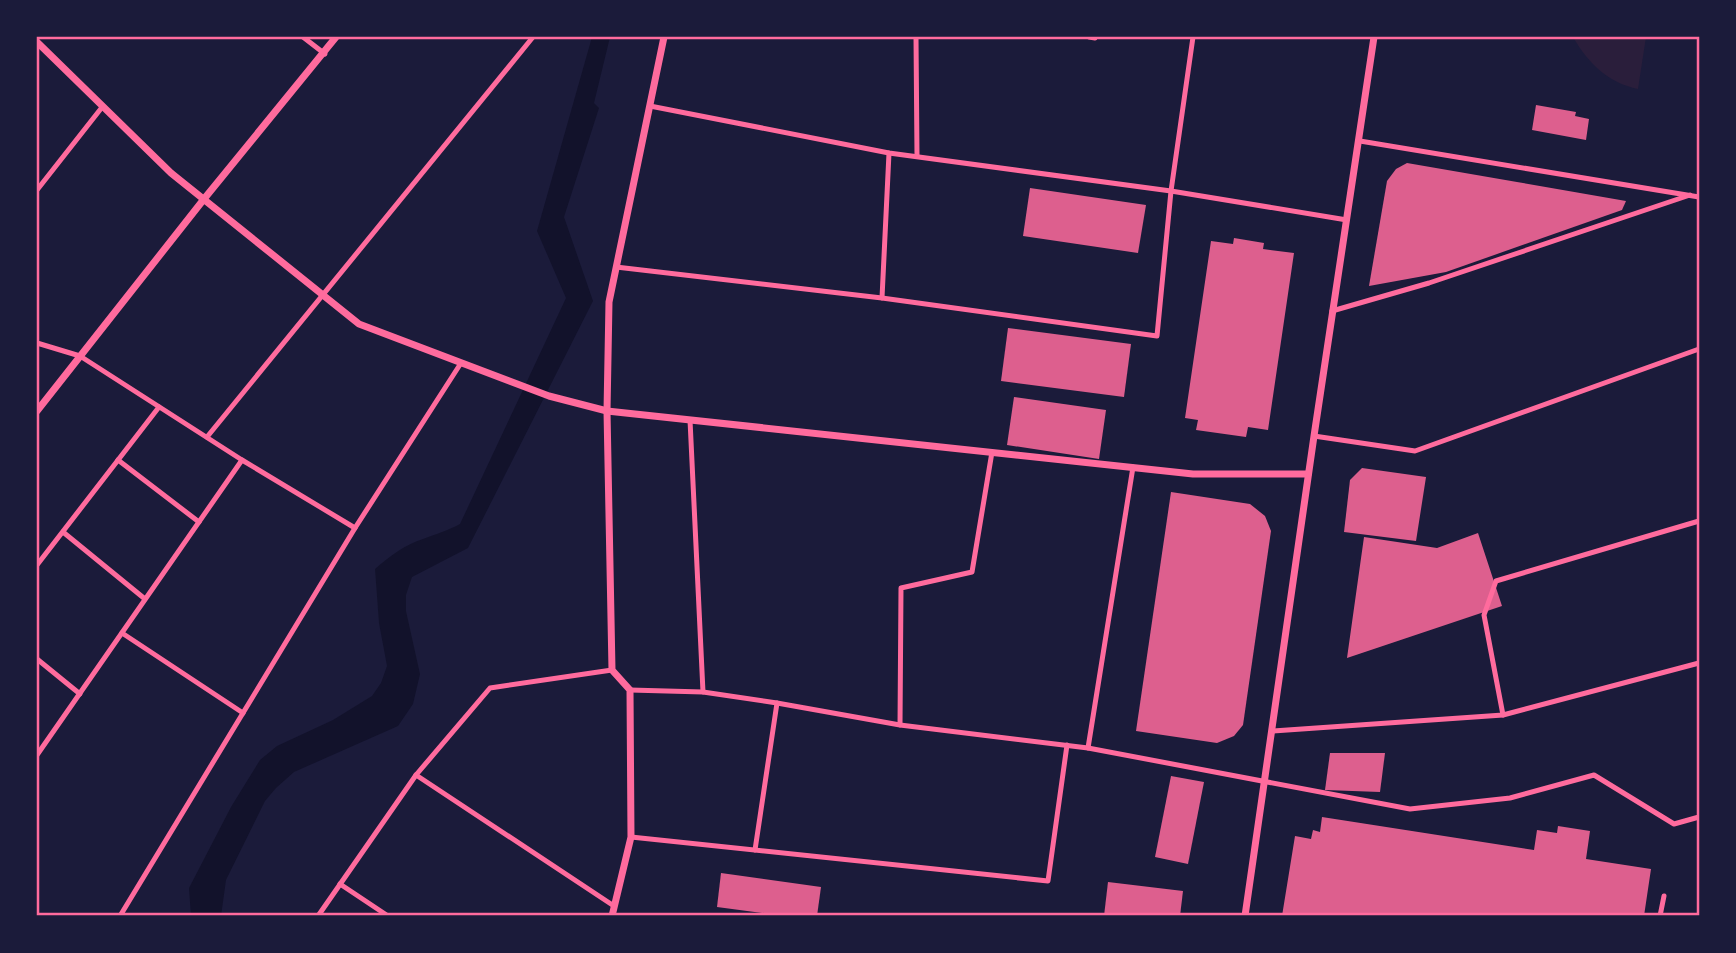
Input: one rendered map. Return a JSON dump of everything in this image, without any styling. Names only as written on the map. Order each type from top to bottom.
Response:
[{"type":"street","points":[[37,411],[336,37]]},
{"type":"street","points":[[612,916],[631,837],[630,691],[612,670],[607,411],[609,302],[664,37]]},
{"type":"street","points":[[1245,916],[1374,37]]},
{"type":"street","points":[[37,43],[171,173],[359,324],[549,396],[607,411],[1193,474],[1308,474]]},
{"type":"lane","points":[[303,37],[325,54]]},
{"type":"lane","points":[[207,437],[533,37]]},
{"type":"lane","points":[[916,37],[917,156]]},
{"type":"lane","points":[[616,267],[882,298],[1157,336],[1171,191],[1193,37]]},
{"type":"lane","points":[[37,190],[103,106]]},
{"type":"lane","points":[[650,106],[889,153],[1171,191],[1347,220]]},
{"type":"lane","points":[[1360,141],[1699,197]]},
{"type":"lane","points":[[882,298],[889,153]]},
{"type":"lane","points":[[1332,311],[1429,283],[1690,195]]},
{"type":"lane","points":[[37,344],[80,356],[242,460],[355,528]]},
{"type":"lane","points":[[1314,436],[1415,451],[1699,349]]},
{"type":"lane","points":[[120,916],[355,528],[461,363]]},
{"type":"lane","points":[[37,565],[159,407]]},
{"type":"lane","points":[[690,419],[703,692]]},
{"type":"lane","points":[[900,725],[901,588],[972,572],[992,452]]},
{"type":"lane","points":[[118,460],[199,522]]},
{"type":"lane","points":[[37,755],[242,460]]},
{"type":"lane","points":[[1088,748],[1133,467]]},
{"type":"lane","points":[[1503,715],[1484,615],[1496,581],[1699,521]]},
{"type":"lane","points":[[63,532],[145,599]]},
{"type":"lane","points":[[122,633],[243,713]]},
{"type":"lane","points":[[37,659],[80,694]]},
{"type":"lane","points":[[1273,731],[1503,715],[1699,663]]},
{"type":"lane","points":[[317,916],[416,775],[491,688],[612,670]]},
{"type":"lane","points":[[630,691],[703,692],[900,725],[1088,748],[1410,809],[1510,798],[1594,775],[1674,824],[1699,817]]},
{"type":"lane","points":[[755,850],[777,703]]},
{"type":"lane","points":[[631,837],[1048,881],[1067,746]]},
{"type":"lane","points":[[416,775],[614,906]]},
{"type":"lane","points":[[340,884],[388,916]]},
{"type":"lane","points":[[1660,916],[1664,896]]},
{"type":"shaded area","points":[[592,37],[610,37],[594,103],[599,108],[564,217],[593,301],[468,548],[412,577],[406,595],[406,611],[420,674],[413,704],[398,726],[294,772],[276,788],[265,801],[226,880],[221,916],[191,916],[189,888],[231,807],[260,760],[277,746],[333,720],[372,696],[381,683],[387,666],[379,623],[375,569],[410,544],[460,524],[566,298],[537,231]]},
{"type":"shaded area","points":[[1573,37],[1646,37],[1638,89],[1608,77],[1585,55]]},
{"type":"building","points":[[1536,105],[1576,112],[1575,116],[1589,119],[1586,140],[1532,130]]},
{"type":"building","points":[[1407,163],[1626,201],[1622,210],[1446,272],[1369,286],[1387,181],[1396,169]]},
{"type":"building","points":[[1030,188],[1146,205],[1138,253],[1023,236]]},
{"type":"building","points":[[1234,238],[1264,243],[1263,249],[1294,253],[1268,430],[1248,427],[1246,437],[1196,430],[1198,420],[1185,418],[1211,241],[1233,244]]},
{"type":"building","points":[[1008,328],[1131,344],[1124,397],[1001,381]]},
{"type":"building","points":[[1014,397],[1106,410],[1099,459],[1007,445]]},
{"type":"building","points":[[1362,468],[1426,477],[1416,541],[1344,532],[1350,480]]},
{"type":"building","points":[[1171,492],[1250,504],[1265,516],[1271,531],[1243,725],[1234,736],[1217,743],[1136,731]]},
{"type":"building","points":[[1478,533],[1502,606],[1347,658],[1364,537],[1437,548]]},
{"type":"building","points":[[1330,753],[1385,753],[1380,792],[1325,790]]},
{"type":"building","points":[[1171,776],[1204,782],[1188,864],[1155,857]]},
{"type":"building","points":[[1322,817],[1534,850],[1537,830],[1557,833],[1558,826],[1590,831],[1586,859],[1651,869],[1644,916],[1282,916],[1295,836],[1311,839],[1313,830],[1320,832]]},
{"type":"building","points":[[721,873],[821,887],[817,916],[786,916],[717,907]]},
{"type":"building","points":[[1108,882],[1183,891],[1180,916],[1104,916]]}]
